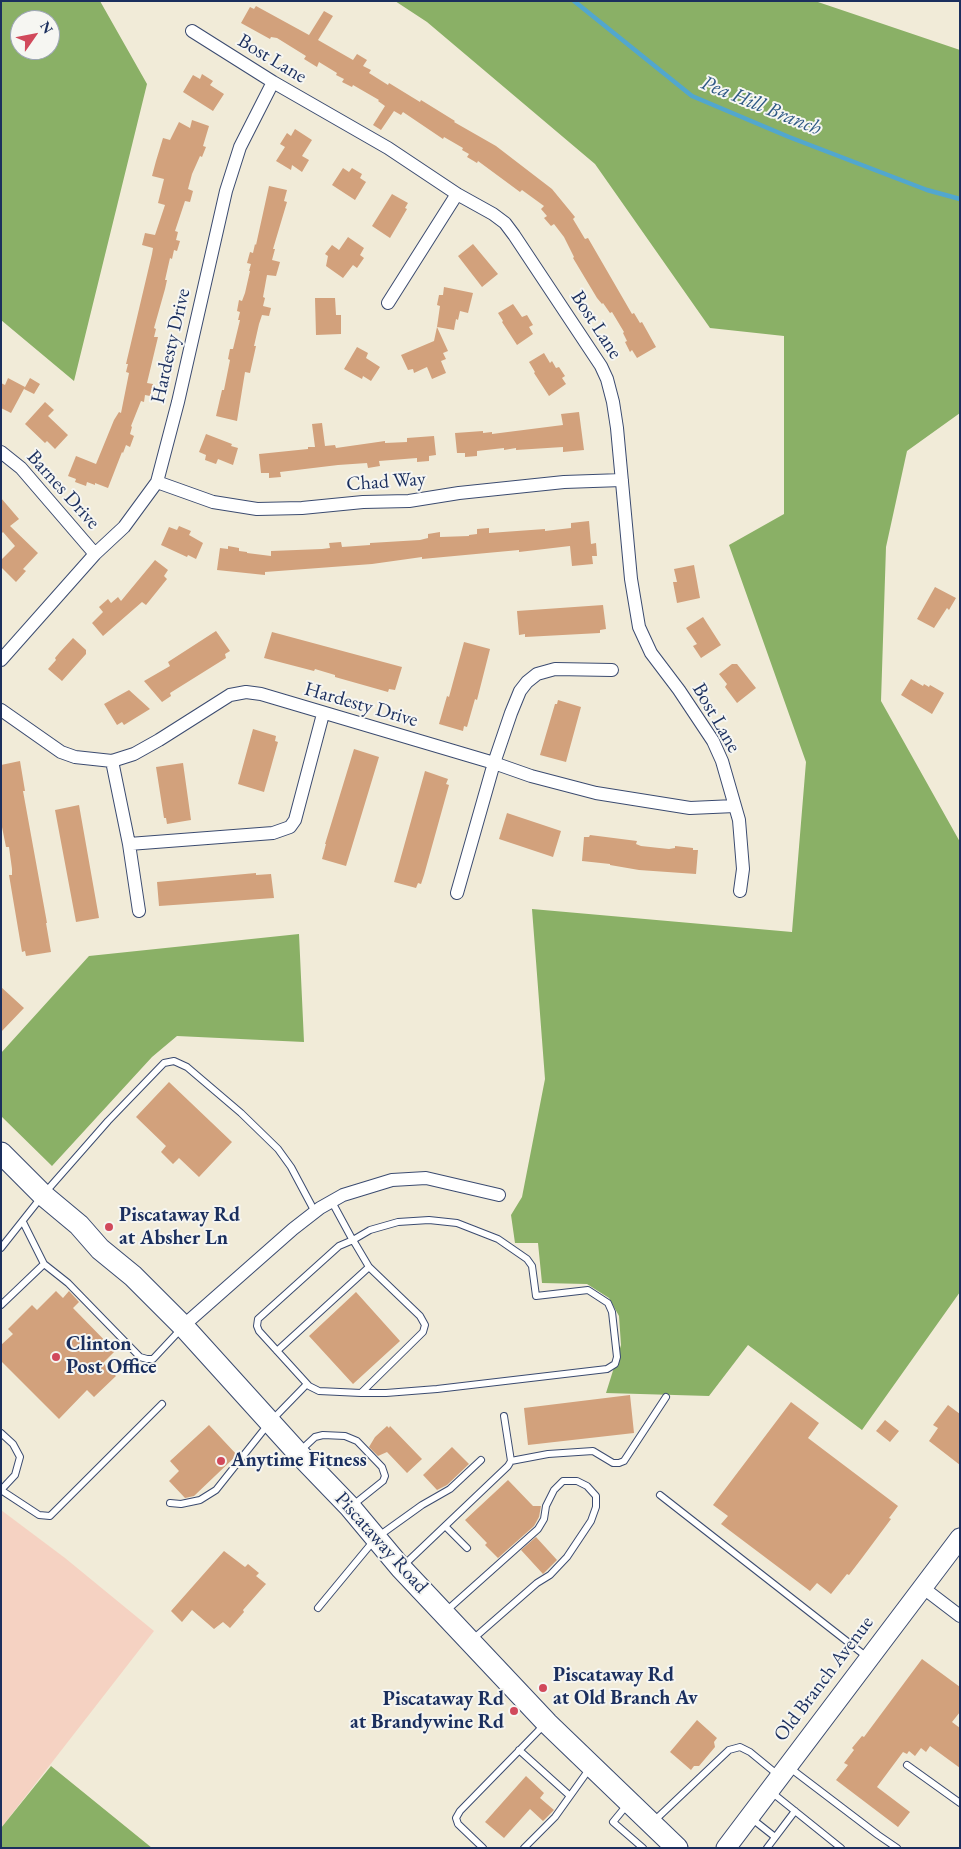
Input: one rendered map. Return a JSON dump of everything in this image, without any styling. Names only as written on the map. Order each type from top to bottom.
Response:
[{"type":"main road","name":"Piscataway Road","points":[[1,1152],[43,1195],[79,1225],[100,1249],[133,1276],[183,1326],[298,1453],[350,1507],[402,1568],[547,1723],[675,1847]]},
{"type":"main road","name":"Old Branch Avenue","points":[[726,1848],[960,1538]]},
{"type":"street","name":"Bost Lane","points":[[192,31],[273,82],[388,148],[505,223],[601,366],[607,379],[613,402],[622,480],[630,579],[639,627],[651,653],[679,690],[713,741],[722,761],[735,806],[741,836],[743,869],[740,891]]},
{"type":"street","name":"Hardesty Drive","points":[[1,660],[95,554],[124,527],[157,482],[233,165],[240,147],[273,82]]},
{"type":"street","points":[[388,303],[457,194]]},
{"type":"street","name":"Barnes Drive","points":[[1,452],[21,468],[95,554]]},
{"type":"street","name":"Chad Way","points":[[157,482],[213,502],[258,509],[409,501],[459,493],[564,482],[622,480]]},
{"type":"street","points":[[457,893],[510,713],[526,682],[537,674],[555,669],[612,670]]},
{"type":"street","name":"Hardesty Drive","points":[[1,710],[61,752],[75,757],[112,761],[134,754],[230,695],[246,692],[261,694],[323,714],[494,763],[531,776],[596,793],[690,808],[735,806]]},
{"type":"street","points":[[129,844],[273,833],[290,827],[295,820],[323,714]]},
{"type":"street","points":[[112,761],[129,844],[139,911]]},
{"type":"street","points":[[183,1326],[279,1241],[315,1212],[343,1195],[392,1180],[426,1178],[499,1195]]},
{"type":"street","points":[[922,1587],[960,1616]]},
{"type":"lane","points":[[1,1248],[43,1195],[108,1121],[164,1063],[174,1061],[187,1067],[241,1113],[278,1149],[291,1166],[315,1212]]},
{"type":"lane","points":[[332,1202],[369,1267],[420,1316],[425,1325],[423,1332],[361,1393]]},
{"type":"lane","points":[[429,1220],[457,1222],[498,1239],[527,1259],[532,1266],[536,1296],[588,1290],[608,1303],[612,1312],[617,1357],[615,1364],[606,1369],[386,1394],[319,1391],[307,1384],[259,1331],[257,1326],[258,1319],[339,1246],[353,1240],[370,1230],[398,1222],[429,1220]]},
{"type":"lane","points":[[23,1222],[33,1238],[44,1264],[68,1283],[140,1357],[153,1358],[183,1326]]},
{"type":"lane","points":[[1,1305],[44,1264]]},
{"type":"lane","points":[[277,1351],[369,1267]]},
{"type":"lane","points":[[170,1503],[181,1504],[200,1500],[216,1490],[270,1422],[307,1384]]},
{"type":"lane","points":[[511,1461],[548,1454],[593,1450],[614,1463],[624,1461],[666,1397]]},
{"type":"lane","points":[[1,1433],[13,1444],[20,1457],[15,1475],[1,1490],[39,1515],[50,1516],[162,1404]]},
{"type":"lane","points":[[402,1568],[508,1466],[511,1461],[504,1416]]},
{"type":"lane","points":[[298,1453],[315,1438],[323,1435],[345,1436],[357,1441],[382,1468],[385,1476],[383,1481],[350,1507]]},
{"type":"lane","points":[[318,1608],[376,1538],[422,1505],[450,1489],[481,1460]]},
{"type":"lane","points":[[444,1612],[538,1529],[544,1519],[546,1506],[554,1490],[563,1481],[577,1481],[586,1486],[596,1496],[596,1507],[590,1521],[567,1557],[550,1576],[538,1583],[470,1641]]},
{"type":"lane","points":[[660,1495],[868,1658]]},
{"type":"lane","points":[[445,1526],[467,1548]]},
{"type":"lane","points":[[483,1848],[458,1824],[456,1818],[460,1810],[547,1723]]},
{"type":"lane","points":[[652,1823],[729,1750],[740,1748],[750,1752],[778,1777],[878,1835],[892,1847]]},
{"type":"lane","points":[[518,1750],[569,1795]]},
{"type":"lane","points":[[524,1848],[555,1818],[569,1795],[591,1766]]},
{"type":"lane","points":[[907,1766],[960,1803]]},
{"type":"lane","points":[[778,1777],[795,1811],[841,1848]]},
{"type":"lane","points":[[630,1803],[613,1822],[643,1848]]},
{"type":"lane","points":[[768,1848],[795,1811]]},
{"type":"lane","points":[[749,1816],[775,1837]]},
{"type":"shaded area","points":[[1,1510],[65,1558],[154,1631],[1,1828]]},
{"type":"green space","points":[[1,1],[100,1],[147,84],[74,381],[1,320]]},
{"type":"green space","points":[[395,1],[815,1],[960,50],[960,413],[907,451],[886,547],[881,701],[960,842],[960,1292],[862,1430],[748,1345],[709,1396],[606,1393],[621,1345],[619,1316],[609,1298],[587,1284],[542,1283],[538,1243],[515,1243],[511,1215],[522,1197],[545,1079],[532,909],[792,932],[806,762],[729,545],[784,514],[784,336],[710,328],[595,164],[427,22]]},
{"type":"green space","points":[[299,934],[304,1042],[177,1036],[152,1057],[52,1166],[1,1116],[1,1053],[89,956]]},
{"type":"green space","points":[[51,1766],[152,1848],[1,1848],[1,1828]]},
{"type":"building","points":[[256,6],[309,35],[324,11],[333,16],[318,40],[353,60],[357,54],[367,60],[363,66],[371,70],[369,73],[420,102],[421,100],[454,122],[496,146],[552,189],[575,217],[573,219],[585,239],[588,238],[632,314],[634,313],[640,323],[642,322],[656,347],[637,358],[632,350],[630,352],[625,342],[627,341],[624,332],[612,312],[610,313],[597,298],[573,258],[564,237],[554,224],[551,226],[544,218],[547,216],[541,209],[544,206],[522,190],[520,192],[478,161],[477,163],[467,157],[469,154],[462,150],[463,148],[444,137],[443,139],[403,112],[401,115],[394,111],[381,130],[373,125],[385,106],[379,100],[353,85],[352,87],[342,82],[344,79],[319,62],[317,67],[304,59],[306,56],[277,38],[271,37],[270,39],[241,23],[250,7],[254,9]]},
{"type":"building","points":[[202,74],[213,81],[210,85],[224,94],[213,111],[183,92],[193,75],[200,79]]},
{"type":"building","points":[[192,120],[209,126],[203,146],[206,147],[192,174],[188,189],[193,191],[190,202],[185,201],[175,231],[178,232],[176,240],[180,241],[177,251],[174,250],[172,259],[170,258],[165,289],[154,328],[156,329],[154,337],[158,337],[147,383],[153,384],[150,396],[145,395],[144,402],[141,401],[131,426],[130,434],[134,436],[130,447],[126,445],[122,452],[108,488],[87,482],[86,486],[75,482],[76,479],[68,476],[76,456],[96,464],[114,420],[119,412],[121,413],[129,373],[126,372],[128,364],[126,364],[153,248],[142,245],[145,233],[155,235],[165,205],[158,203],[164,179],[152,176],[156,161],[163,138],[170,140],[179,122],[190,128]]},
{"type":"building","points":[[295,129],[312,140],[302,156],[309,160],[302,172],[292,165],[291,170],[276,161],[285,147],[280,144],[287,133],[291,136]]},
{"type":"building","points":[[343,168],[349,172],[352,168],[362,174],[360,178],[366,182],[355,200],[332,185]]},
{"type":"building","points":[[269,186],[287,190],[284,201],[287,202],[273,249],[275,249],[272,260],[280,262],[276,276],[267,275],[263,306],[271,308],[269,316],[262,315],[259,324],[250,373],[245,372],[237,421],[216,416],[222,390],[224,390],[230,360],[228,359],[230,349],[233,349],[240,320],[238,320],[240,312],[237,311],[239,300],[242,301],[250,271],[251,264],[247,263],[250,252],[253,253],[256,245]]},
{"type":"building","points":[[392,194],[408,203],[405,208],[407,209],[390,238],[372,226]]},
{"type":"building","points":[[348,237],[364,248],[360,255],[364,258],[357,268],[353,265],[343,278],[326,266],[328,256],[325,254],[332,245],[339,250]]},
{"type":"building","points":[[473,244],[498,274],[482,287],[458,256]]},
{"type":"building","points":[[444,287],[473,293],[468,313],[460,311],[454,330],[437,327],[440,306],[437,305],[439,295],[443,295]]},
{"type":"building","points":[[315,298],[335,298],[336,315],[341,315],[341,334],[316,335]]},
{"type":"building","points":[[513,304],[522,317],[527,315],[533,325],[529,327],[533,334],[517,345],[498,313]]},
{"type":"building","points":[[437,327],[448,351],[443,353],[446,359],[441,361],[446,373],[432,379],[427,367],[414,373],[413,369],[408,370],[401,355],[434,341]]},
{"type":"building","points":[[357,347],[368,353],[366,358],[380,367],[371,381],[363,376],[362,379],[344,369]]},
{"type":"building","points":[[544,353],[550,363],[552,361],[556,368],[559,367],[565,376],[562,378],[566,384],[549,396],[529,362]]},
{"type":"building","points":[[8,378],[25,387],[11,413],[1,408],[1,383],[5,385]]},
{"type":"building","points":[[30,378],[40,384],[34,394],[24,389]]},
{"type":"building","points":[[45,402],[54,410],[48,416],[68,435],[55,449],[47,441],[45,443],[25,424]]},
{"type":"building","points":[[579,412],[584,450],[563,452],[563,447],[516,450],[516,448],[504,450],[504,448],[477,451],[477,456],[465,457],[465,453],[457,453],[455,433],[483,431],[483,433],[492,432],[492,434],[563,425],[561,414]]},
{"type":"building","points":[[322,423],[325,446],[335,445],[336,448],[385,441],[385,443],[407,442],[407,438],[434,436],[436,455],[429,456],[429,461],[417,462],[417,458],[379,461],[380,466],[368,468],[367,463],[280,472],[281,477],[269,478],[269,473],[261,473],[259,454],[315,447],[312,424]]},
{"type":"building","points":[[206,434],[238,448],[233,465],[218,459],[216,464],[205,460],[206,455],[199,452]]},
{"type":"building","points":[[1,498],[19,519],[10,526],[38,553],[23,569],[26,571],[16,582],[1,567],[1,560],[15,546],[3,532],[1,534]]},
{"type":"building","points":[[589,521],[591,544],[596,543],[597,556],[592,556],[593,564],[572,566],[570,546],[519,552],[519,550],[422,559],[422,557],[372,564],[265,572],[265,575],[217,570],[220,548],[228,549],[228,546],[239,548],[239,551],[247,553],[271,556],[271,551],[330,548],[329,543],[341,542],[342,547],[370,545],[370,543],[420,540],[428,538],[428,534],[440,532],[440,537],[469,536],[477,534],[477,529],[489,528],[489,533],[545,529],[545,531],[571,528],[571,523]]},
{"type":"building","points":[[179,526],[191,531],[189,535],[203,543],[196,559],[161,545],[169,527],[177,530]]},
{"type":"building","points":[[155,560],[168,570],[164,576],[167,579],[146,605],[142,602],[103,636],[92,623],[103,612],[99,607],[108,599],[111,603],[118,597],[121,601]]},
{"type":"building","points":[[694,565],[700,598],[677,603],[673,582],[677,582],[674,569]]},
{"type":"building","points":[[935,587],[956,598],[934,628],[917,619]]},
{"type":"building","points":[[603,605],[606,629],[600,630],[600,633],[525,637],[525,634],[519,635],[517,611]]},
{"type":"building","points":[[703,617],[721,645],[701,658],[693,646],[697,644],[686,628]]},
{"type":"building","points":[[216,631],[230,651],[225,654],[226,658],[170,693],[171,696],[162,702],[144,681],[170,666],[168,662]]},
{"type":"building","points":[[272,632],[402,667],[395,690],[389,689],[388,692],[335,677],[335,675],[315,669],[314,671],[264,658]]},
{"type":"building","points":[[73,638],[86,650],[86,654],[62,681],[48,669]]},
{"type":"building","points":[[464,642],[490,649],[477,700],[475,699],[467,727],[464,726],[463,731],[439,724],[447,696],[449,697]]},
{"type":"building","points":[[732,664],[737,664],[756,688],[737,703],[725,687],[727,684],[719,674]]},
{"type":"building","points":[[911,679],[923,686],[924,684],[929,687],[930,685],[944,693],[932,714],[901,695]]},
{"type":"building","points":[[129,690],[150,709],[124,725],[122,722],[117,725],[104,704]]},
{"type":"building","points":[[558,700],[581,707],[566,762],[540,755],[555,704],[557,704]]},
{"type":"building","points":[[253,729],[276,736],[275,741],[278,742],[264,792],[238,784]]},
{"type":"building","points":[[354,749],[379,757],[346,866],[322,859]]},
{"type":"building","points":[[20,761],[25,791],[23,791],[51,952],[26,956],[25,951],[22,952],[9,875],[12,875],[12,869],[9,847],[6,847],[1,822],[1,765]]},
{"type":"building","points":[[183,763],[191,820],[167,824],[166,818],[164,818],[156,767]]},
{"type":"building","points":[[425,771],[448,779],[446,784],[449,785],[424,875],[421,884],[418,883],[416,888],[394,882]]},
{"type":"building","points":[[79,805],[99,918],[76,922],[55,810]]},
{"type":"building","points":[[507,813],[561,831],[553,857],[499,839]]},
{"type":"building","points":[[590,835],[637,841],[636,844],[641,846],[669,849],[675,848],[675,846],[693,848],[693,850],[698,850],[696,874],[639,870],[582,861],[584,837],[589,837]]},
{"type":"building","points":[[256,873],[256,875],[271,874],[274,898],[159,906],[157,882]]},
{"type":"building","points":[[1,987],[24,1008],[1,1032]]},
{"type":"building","points":[[169,1082],[232,1142],[199,1177],[179,1158],[173,1164],[161,1152],[166,1146],[136,1117]]},
{"type":"building","points":[[56,1291],[63,1298],[69,1291],[79,1302],[73,1308],[115,1351],[103,1363],[116,1376],[94,1397],[87,1390],[59,1419],[1,1361],[1,1345],[13,1334],[8,1329],[32,1305],[37,1310]]},
{"type":"building","points":[[356,1292],[400,1341],[353,1384],[309,1336]]},
{"type":"building","points":[[630,1395],[634,1433],[528,1445],[524,1408]]},
{"type":"building","points":[[791,1402],[819,1423],[808,1438],[898,1506],[889,1518],[891,1519],[862,1558],[831,1594],[817,1583],[810,1591],[721,1524],[728,1516],[713,1505]]},
{"type":"building","points":[[948,1405],[960,1414],[960,1465],[929,1441],[938,1428],[933,1425]]},
{"type":"building","points":[[885,1420],[899,1431],[890,1442],[876,1431]]},
{"type":"building","points":[[209,1425],[237,1455],[194,1496],[185,1498],[169,1481],[179,1471],[170,1461]]},
{"type":"building","points":[[387,1426],[389,1428],[390,1426],[422,1459],[407,1473],[387,1452],[378,1456],[369,1447],[375,1437]]},
{"type":"building","points":[[452,1447],[469,1464],[447,1485],[437,1490],[423,1475]]},
{"type":"building","points":[[508,1480],[533,1506],[541,1506],[539,1517],[534,1526],[498,1558],[485,1545],[487,1543],[465,1520]]},
{"type":"building","points":[[536,1537],[557,1560],[543,1574],[521,1550]]},
{"type":"building","points":[[224,1551],[245,1567],[248,1564],[259,1573],[256,1576],[266,1584],[230,1628],[223,1622],[214,1629],[192,1610],[182,1622],[171,1611]]},
{"type":"building","points":[[922,1659],[960,1687],[960,1712],[952,1722],[960,1728],[960,1768],[930,1746],[926,1752],[921,1748],[915,1756],[909,1751],[907,1754],[903,1752],[877,1787],[910,1812],[898,1827],[836,1780],[848,1765],[844,1763],[854,1750],[852,1748],[862,1736],[864,1737]]},
{"type":"building","points":[[697,1720],[717,1738],[714,1742],[715,1747],[699,1766],[694,1766],[691,1770],[670,1752]]},
{"type":"building","points":[[526,1776],[544,1793],[540,1798],[554,1810],[543,1821],[530,1809],[504,1838],[485,1822]]},
{"type":"waterway","name":"Pea Hill Branch","points":[[574,1],[692,96],[789,137],[927,190],[960,199]]},
{"type":"place","name":"Piscataway Rd at Absher Ln","points":[[109,1227]]},
{"type":"place","name":"Clinton Post Office","points":[[56,1357]]},
{"type":"place","name":"Anytime Fitness","points":[[221,1461]]},
{"type":"place","name":"Piscataway Rd at Old Branch Av","points":[[543,1688]]},
{"type":"place","name":"Piscataway Rd at Brandywine Rd","points":[[514,1711]]}]
